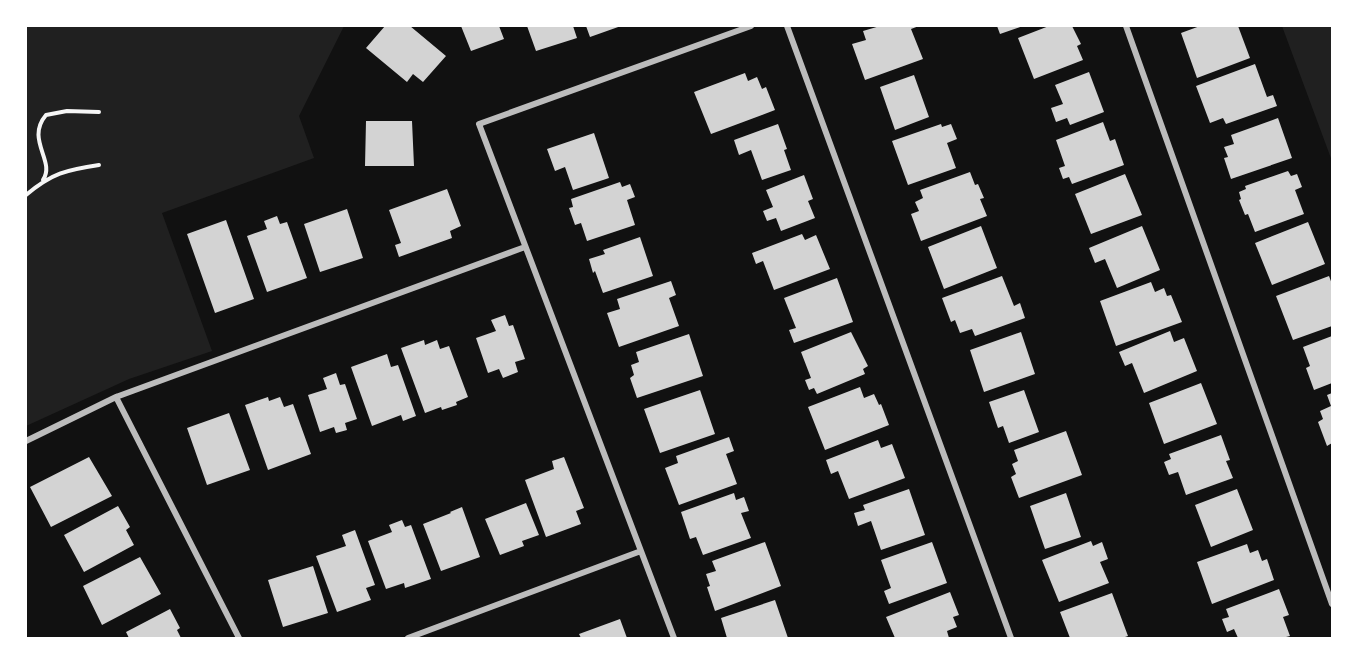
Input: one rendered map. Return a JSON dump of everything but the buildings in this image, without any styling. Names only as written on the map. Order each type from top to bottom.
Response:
[{"type":"street","points":[[674,639],[479,124],[751,26]]},
{"type":"street","points":[[787,26],[1011,639]]},
{"type":"street","points":[[1126,26],[1332,604]]},
{"type":"street","points":[[26,441],[116,397],[525,247]]},
{"type":"street","points":[[116,397],[239,639]]},
{"type":"street","points":[[408,639],[641,551]]},
{"type":"path","points":[[26,195],[46,176],[38,125],[46,115],[67,111],[99,112]]},
{"type":"path","points":[[43,180],[67,170],[99,165]]},
{"type":"shaded area","points":[[26,26],[344,26],[299,116],[314,158],[162,213],[212,351],[129,379],[26,426]]},
{"type":"shaded area","points":[[1282,26],[1332,26],[1332,161]]}]
